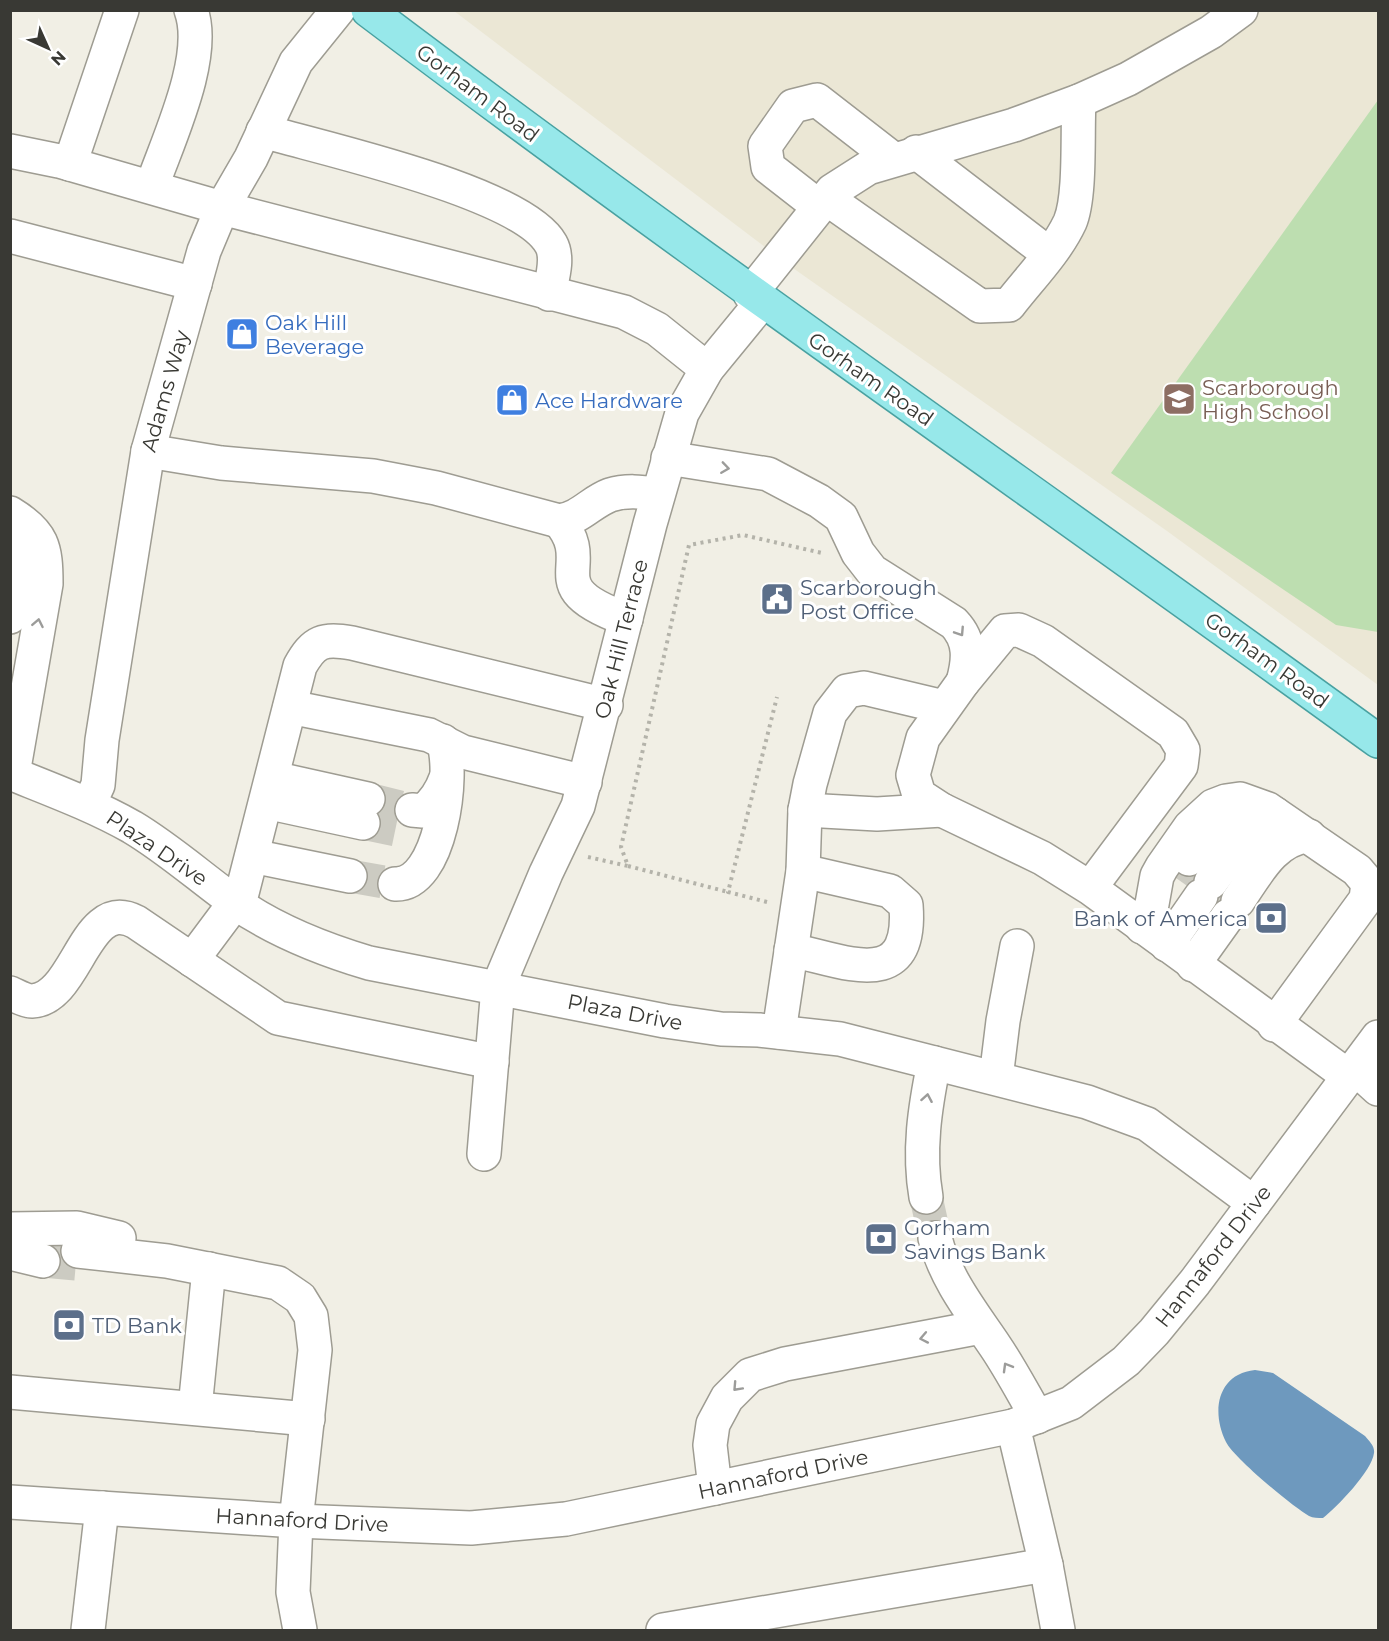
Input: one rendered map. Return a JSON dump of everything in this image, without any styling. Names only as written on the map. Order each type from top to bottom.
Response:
[{"type":"main road","name":"Gorham Road","points":[[368,10],[756,298],[1116,551],[1378,741]]},
{"type":"street","points":[[70,164],[122,10]]},
{"type":"street","points":[[152,186],[190,77],[195,42],[195,24],[191,10]]},
{"type":"street","name":"Adams Way","points":[[89,804],[98,785],[121,617],[148,451],[204,251],[222,208],[296,62],[338,10]]},
{"type":"street","name":"Oak Hill Terrace","points":[[484,1154],[498,987],[546,873],[566,836],[585,782],[668,458],[682,413],[707,369],[822,202],[868,168],[904,155],[1014,125],[1079,101],[1128,79],[1211,32],[1241,10]]},
{"type":"street","points":[[1049,254],[904,155],[817,100],[794,106],[765,146],[768,167],[980,306],[1009,305],[1049,254],[1071,219],[1076,194],[1079,101]]},
{"type":"street","points":[[263,131],[462,189],[506,208],[536,228],[552,246],[555,260],[549,294]]},
{"type":"street","points":[[10,151],[70,164],[222,208],[639,318],[672,339],[707,369]]},
{"type":"street","points":[[10,236],[195,285]]},
{"type":"street","points":[[148,451],[220,463],[373,476],[436,488],[559,520],[573,519],[608,496],[628,491],[658,494]]},
{"type":"street","points":[[668,458],[768,474],[835,511],[844,522],[858,553],[872,571],[954,623],[961,631],[967,649],[954,695]]},
{"type":"street","points":[[10,513],[34,530],[42,543],[46,560],[46,584],[19,677],[12,774]]},
{"type":"street","points":[[559,520],[570,533],[573,587],[581,597],[597,609],[626,619]]},
{"type":"street","points":[[10,543],[19,554],[10,617]]},
{"type":"street","points":[[1090,888],[1181,766],[1184,750],[1173,733],[1043,641],[1019,630],[1005,631],[923,738],[913,774],[920,795],[942,810],[1042,858],[1090,888],[1274,1024],[1360,1078]]},
{"type":"street","points":[[192,960],[237,903],[252,856],[300,666],[310,648],[325,642],[338,641],[606,705]]},
{"type":"street","points":[[780,1032],[803,871],[805,810],[830,713],[847,691],[864,688],[954,695]]},
{"type":"street","points":[[290,707],[429,735],[446,756]]},
{"type":"street","points":[[446,756],[463,752],[585,782]]},
{"type":"street","points":[[394,885],[412,881],[428,861],[420,818],[446,756]]},
{"type":"street","name":"Plaza Drive","points":[[12,774],[89,804],[134,828],[237,903],[302,940],[339,954],[369,963],[665,1021],[721,1029],[780,1032],[840,1039],[1096,1105],[1147,1124],[1254,1203]]},
{"type":"street","points":[[269,790],[366,811]]},
{"type":"street","points":[[1170,948],[1152,904],[1157,876],[1190,828],[1213,806],[1240,799],[1294,826],[1357,870],[1368,883],[1368,893],[1362,906],[1274,1024]]},
{"type":"street","points":[[805,810],[878,814],[942,810]]},
{"type":"street","points":[[1170,948],[1210,892],[1206,840],[1217,832],[1244,820],[1294,826]]},
{"type":"street","points":[[1170,948],[1210,892],[1260,843],[1294,826]]},
{"type":"street","points":[[252,856],[350,876]]},
{"type":"street","points":[[791,950],[860,965],[880,966],[897,956],[907,927],[906,905],[890,891],[803,871]]},
{"type":"street","points":[[11,993],[32,1001],[45,997],[57,988],[96,931],[107,920],[118,916],[136,922],[278,1018],[492,1062]]},
{"type":"street","points":[[996,1078],[1003,1021],[1017,946]]},
{"type":"street","name":"Hannaford Drive","points":[[10,1502],[296,1521],[425,1527],[492,1526],[566,1519],[1025,1422],[1071,1403],[1126,1361],[1154,1332],[1254,1203],[1360,1078],[1378,1037]]},
{"type":"street","points":[[927,1196],[915,1155],[922,1134],[934,1063]]},
{"type":"street","points":[[10,1229],[45,1227],[99,1232],[120,1238],[167,1261]]},
{"type":"street","points":[[935,1237],[957,1289],[981,1327],[1025,1422],[1058,1630]]},
{"type":"street","points":[[10,1244],[43,1254],[10,1253]]},
{"type":"street","points":[[77,1258],[167,1261],[278,1283],[300,1298],[311,1316],[315,1350],[296,1521],[293,1592],[300,1630]]},
{"type":"street","points":[[195,1408],[209,1269]]},
{"type":"street","points":[[715,1488],[710,1445],[712,1424],[728,1398],[750,1375],[785,1364],[981,1327]]},
{"type":"street","points":[[10,1392],[308,1419]]},
{"type":"street","points":[[88,1630],[102,1508]]},
{"type":"street","points":[[663,1630],[1046,1565]]},
{"type":"path","points":[[628,866],[621,847],[689,545],[743,535],[842,558],[858,553]]},
{"type":"path","points":[[728,892],[777,697]]},
{"type":"path","points":[[580,858],[628,866],[771,903]]},
{"type":"shaded area","name":"Scarborough High School","points":[[454,11],[1378,11],[1378,685],[1167,531],[790,266]]},
{"type":"green space","points":[[1378,100],[1378,632],[1336,625],[1111,473]]},
{"type":"water","points":[[1255,1370],[1273,1373],[1365,1436],[1373,1446],[1372,1461],[1361,1479],[1323,1518],[1309,1516],[1290,1503],[1264,1482],[1226,1442],[1219,1419],[1221,1396],[1232,1379],[1242,1373]]},
{"type":"tunnel","points":[[368,799],[412,810]]},
{"type":"tunnel","points":[[363,823],[406,832]]},
{"type":"tunnel","points":[[1176,878],[1186,864]]},
{"type":"tunnel","points":[[350,876],[395,884]]},
{"type":"tunnel","points":[[1214,906],[1224,891]]},
{"type":"tunnel","points":[[926,1197],[935,1238]]},
{"type":"tunnel","points":[[43,1261],[76,1264]]},
{"type":"place","name":"Oak Hill Beverage","points":[[242,334]]},
{"type":"place","name":"Scarborough High School","points":[[1179,399]]},
{"type":"place","name":"Ace Hardware","points":[[512,400]]},
{"type":"place","name":"Scarborough Post Office","points":[[777,599]]},
{"type":"place","name":"Bank of America","points":[[1271,918]]},
{"type":"place","name":"Gorham Savings Bank","points":[[881,1239]]},
{"type":"place","name":"TD Bank","points":[[69,1325]]}]
